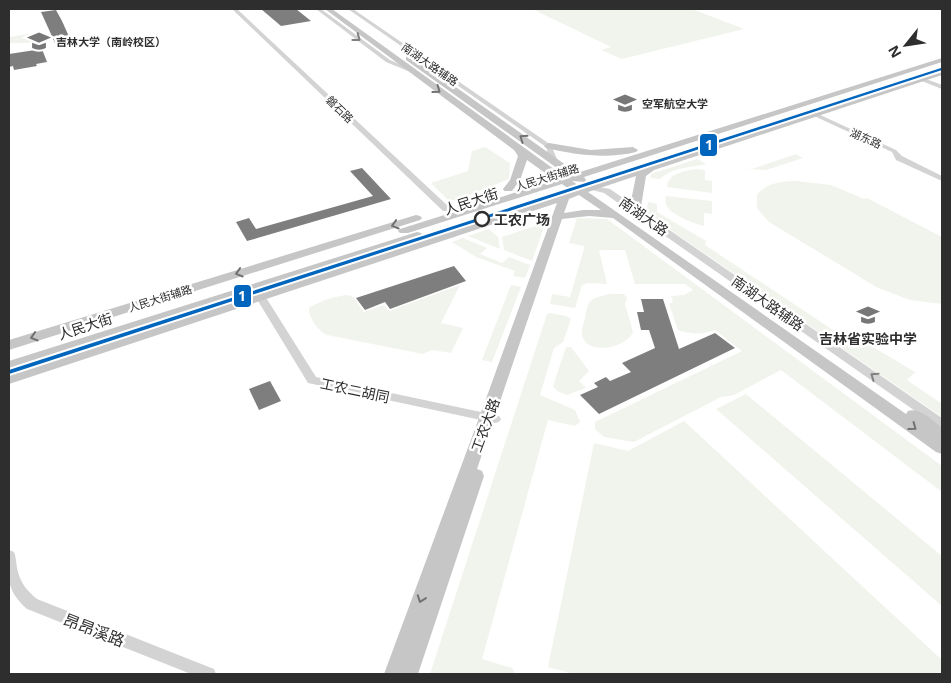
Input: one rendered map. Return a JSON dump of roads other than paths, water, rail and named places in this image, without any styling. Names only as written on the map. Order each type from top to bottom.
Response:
[{"type":"main road","name":"南湖大路","points":[[328,9],[518,149],[942,436]]},
{"type":"main road","name":"南湖大路","points":[[339,9],[553,159],[572,184],[942,448]]},
{"type":"main road","name":"人民大街辅路","points":[[9,345],[508,189],[572,184],[632,150],[942,54]]},
{"type":"main road","name":"人民大街","points":[[9,357],[572,184],[942,60]]},
{"type":"main road","name":"人民大街","points":[[9,366],[942,65]]},
{"type":"main road","points":[[9,379],[528,208],[572,184],[655,166],[942,72]]},
{"type":"main road","points":[[549,146],[565,151],[598,153],[632,150]]},
{"type":"main road","points":[[508,189],[515,180],[523,156],[518,149]]},
{"type":"main road","points":[[636,211],[635,206],[641,175],[655,166]]},
{"type":"main road","name":"工农大路","points":[[408,674],[491,419],[572,184]]},
{"type":"main road","points":[[528,208],[546,209],[562,216],[602,213],[623,220]]},
{"type":"main road","name":"工农大路","points":[[394,674],[491,419]]},
{"type":"street","name":"磐石路","points":[[234,9],[446,209]]},
{"type":"street","name":"南湖大路辅路","points":[[318,9],[388,61],[410,70]]},
{"type":"street","name":"南湖大路辅路","points":[[350,9],[549,146]]},
{"type":"street","points":[[921,79],[942,87]]},
{"type":"street","name":"湖东路","points":[[814,114],[894,151],[899,158],[942,179]]},
{"type":"street","points":[[549,146],[553,159]]},
{"type":"street","name":"南湖大路辅路","points":[[572,184],[607,191],[942,424]]},
{"type":"street","name":"工农二胡同","points":[[260,296],[312,380],[491,419]]},
{"type":"street","name":"昂昂溪路","points":[[9,556],[12,578],[16,589],[32,604],[209,674]]},
{"type":"place","name":"吉林大学（南岭校区）","points":[[39,41]]},
{"type":"place","name":"空军航空大学","points":[[625,103]]},
{"type":"place","name":"工农广场","points":[[482,219]]},
{"type":"place","name":"吉林省实验中学","points":[[868,315]]}]
